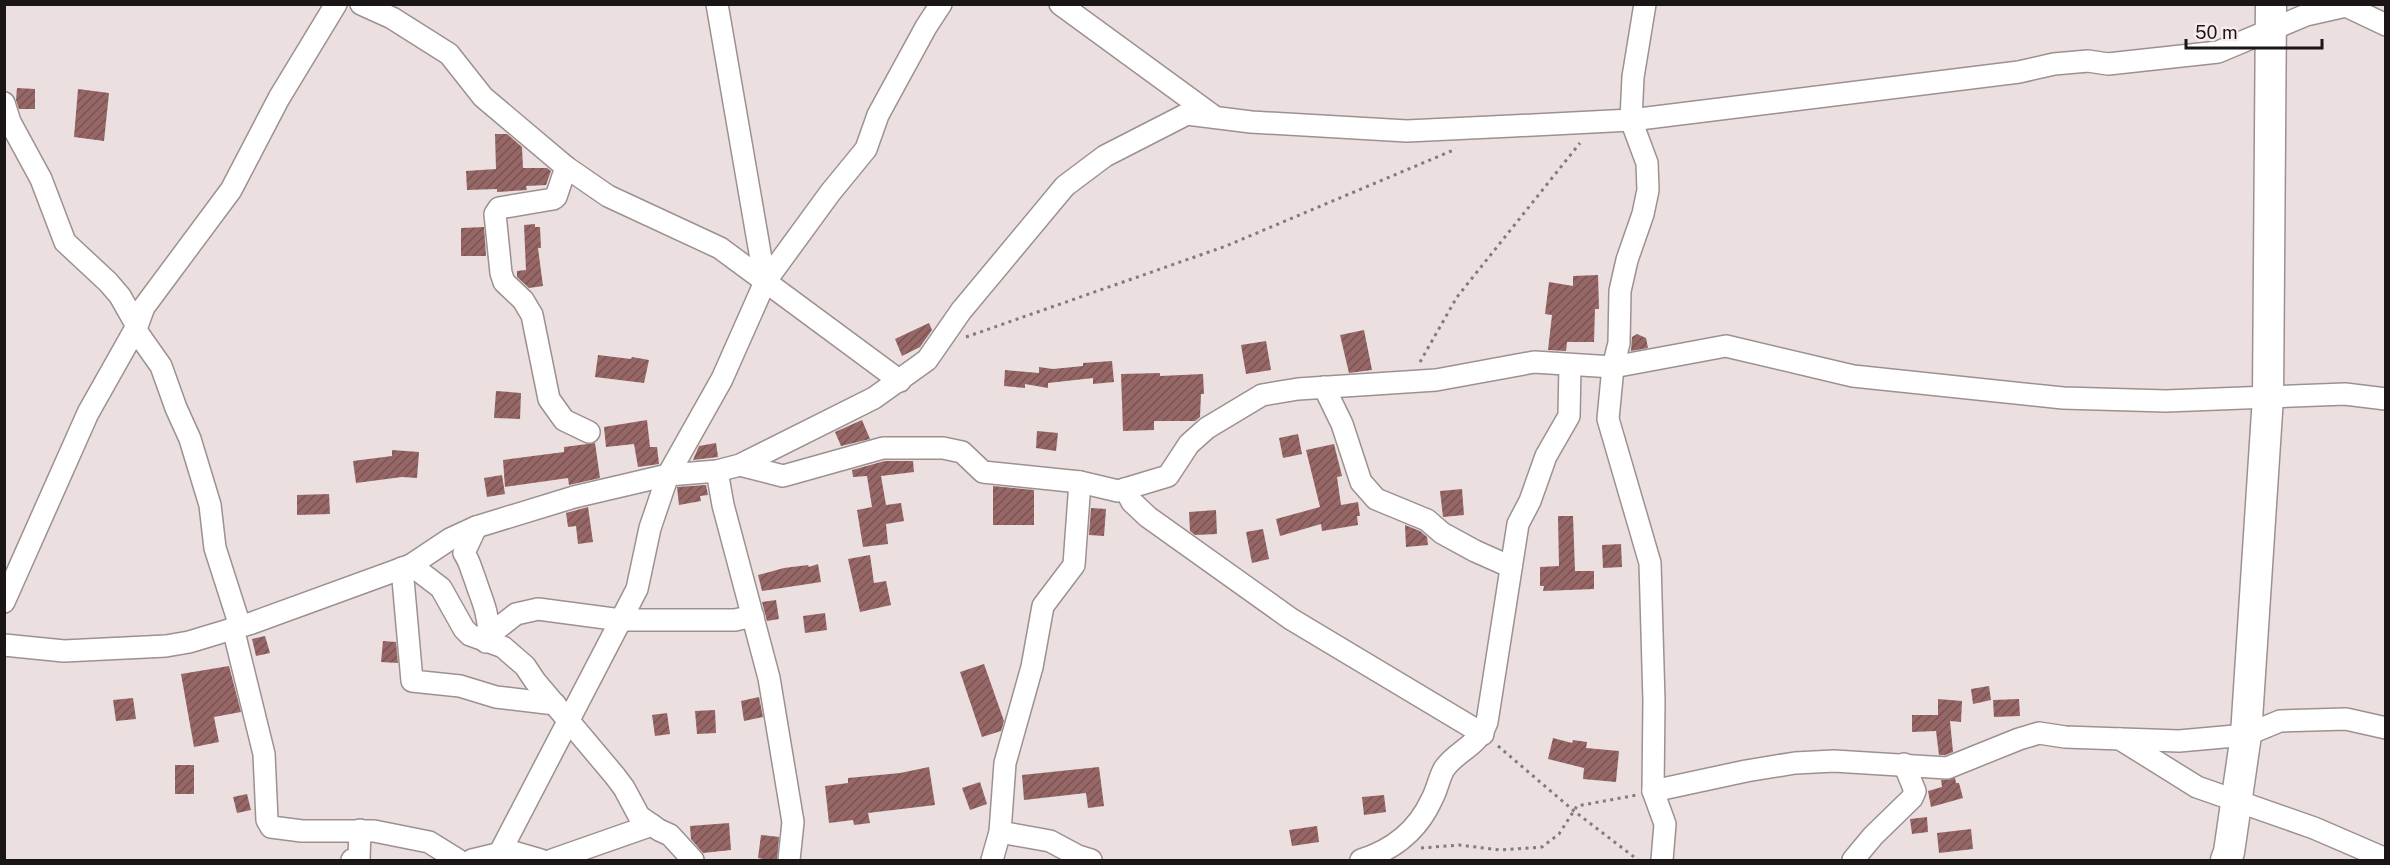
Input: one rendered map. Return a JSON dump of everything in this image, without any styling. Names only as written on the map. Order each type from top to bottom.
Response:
[{"type":"main road","points":[[2226,861],[2246,735],[2268,397],[2271,17]]},
{"type":"street","points":[[4,602],[88,413],[137,326],[144,307],[231,190],[279,98],[336,4]]},
{"type":"street","points":[[361,4],[392,18],[449,54],[483,97],[566,167],[608,196],[720,248],[900,381]]},
{"type":"street","points":[[717,4],[765,282]]},
{"type":"street","points":[[498,856],[637,589],[650,528],[668,475],[722,379],[765,282],[830,193],[866,149],[878,114],[941,4]]},
{"type":"street","points":[[1060,4],[1215,117]]},
{"type":"street","points":[[1645,4],[1633,77],[1630,120],[1647,163],[1648,190],[1643,213],[1626,260],[1619,302],[1619,343],[1617,359],[1613,367],[1608,419],[1650,562],[1654,701],[1653,791],[1665,824],[1662,861]]},
{"type":"street","points":[[4,645],[64,651],[166,646],[189,642],[406,567],[450,539],[476,527],[574,497],[668,475],[717,471],[740,465],[874,398],[927,360],[961,310],[1065,186],[1105,156],[1186,114],[1251,122],[1407,131],[1630,120],[2019,72],[2054,64],[2088,61],[2108,64],[2218,52],[2271,17],[2306,15],[2346,6],[2385,26]]},
{"type":"street","points":[[4,103],[10,122],[40,179],[65,242],[120,296],[137,326],[137,332],[161,366],[190,439],[210,506],[215,548],[237,627],[264,754],[269,824],[281,830],[360,830],[418,839],[438,846],[458,861]]},
{"type":"street","points":[[566,167],[556,197],[553,199],[499,208],[495,214],[501,273],[504,282],[523,300],[532,315],[549,399],[564,420],[589,432]]},
{"type":"street","points":[[740,465],[783,476],[883,448],[943,448],[962,452],[983,472],[1080,482],[1118,490],[1168,476],[1189,444],[1208,428],[1262,395],[1324,387],[1463,376],[1515,364],[1613,367],[1726,346],[1853,376],[2063,398],[2166,400],[2345,394],[2385,399]]},
{"type":"street","points":[[1361,861],[1382,854],[1407,837],[1431,801],[1445,768],[1483,734],[1487,722],[1518,524],[1530,501],[1546,456],[1569,416],[1570,365]]},
{"type":"street","points":[[1324,387],[1342,424],[1361,482],[1377,499],[1427,520],[1442,533],[1511,567]]},
{"type":"street","points":[[717,471],[723,505],[770,678],[793,822],[789,861]]},
{"type":"street","points":[[992,861],[1000,832],[1005,763],[1032,667],[1043,606],[1074,565],[1080,482]]},
{"type":"street","points":[[1125,489],[1132,502],[1148,517],[1291,619],[1483,734]]},
{"type":"street","points":[[476,527],[464,553],[471,564],[484,602],[487,638]]},
{"type":"street","points":[[406,567],[441,588],[464,629],[478,640],[487,638],[520,612],[538,609],[621,620],[735,620],[753,616]]},
{"type":"street","points":[[406,567],[412,681],[460,686],[496,697],[555,704]]},
{"type":"street","points":[[487,638],[503,647],[525,666],[624,788],[639,816],[670,835],[693,861]]},
{"type":"street","points":[[1653,791],[1795,763],[1834,761],[1947,768],[2039,733],[2179,741],[2246,735],[2280,721],[2346,719],[2383,725]]},
{"type":"street","points":[[2120,739],[2197,787],[2237,799],[2314,828],[2385,859]]},
{"type":"street","points":[[1852,861],[1873,836],[1912,798],[1915,790],[1904,764]]},
{"type":"street","points":[[552,861],[652,825]]},
{"type":"street","points":[[352,861],[359,859],[360,830]]},
{"type":"street","points":[[1000,832],[1050,841],[1091,861]]},
{"type":"street","points":[[471,861],[498,856],[510,851],[541,861]]},
{"type":"path","points":[[1408,382],[1457,297],[1596,122]]},
{"type":"path","points":[[936,347],[1226,246],[1457,149]]},
{"type":"path","points":[[1483,734],[1574,811],[1638,861]]},
{"type":"path","points":[[1417,848],[1440,845],[1500,850],[1542,847],[1559,834],[1577,806],[1653,791]]},
{"type":"building","points":[[17,88],[35,89],[35,109],[19,109],[16,100]]},
{"type":"building","points":[[78,89],[109,93],[104,141],[74,137]]},
{"type":"building","points":[[495,134],[507,134],[522,147],[523,168],[547,168],[551,171],[546,185],[526,186],[527,190],[497,192],[497,189],[467,190],[466,171],[496,169]]},
{"type":"building","points":[[535,224],[535,227],[540,227],[541,248],[538,248],[543,286],[529,288],[517,277],[517,271],[526,270],[524,225]]},
{"type":"building","points":[[484,227],[486,256],[461,256],[461,228]]},
{"type":"building","points":[[1598,275],[1599,309],[1595,309],[1594,342],[1567,342],[1566,351],[1548,350],[1552,315],[1545,314],[1549,282],[1573,286],[1573,276]]},
{"type":"building","points":[[929,323],[932,330],[920,347],[902,356],[895,339]]},
{"type":"building","points":[[1364,330],[1372,370],[1349,373],[1340,335]]},
{"type":"building","points":[[1637,334],[1646,338],[1648,348],[1631,351],[1632,337]]},
{"type":"building","points":[[1266,341],[1271,370],[1246,374],[1241,345]]},
{"type":"building","points":[[598,355],[649,360],[644,383],[595,377]]},
{"type":"building","points":[[1112,361],[1114,382],[1093,384],[1093,378],[1048,383],[1048,388],[1025,384],[1025,388],[1004,386],[1005,370],[1039,373],[1039,367],[1053,369],[1083,366],[1083,363]]},
{"type":"building","points":[[1160,373],[1160,376],[1203,374],[1204,394],[1201,394],[1200,417],[1195,421],[1154,421],[1154,430],[1123,431],[1121,374]]},
{"type":"building","points":[[496,391],[521,393],[520,419],[494,418]]},
{"type":"building","points":[[647,420],[650,447],[657,447],[659,464],[638,467],[634,444],[606,447],[604,427]]},
{"type":"building","points":[[862,420],[870,439],[841,446],[835,432]]},
{"type":"building","points":[[1037,431],[1058,433],[1056,451],[1036,448]]},
{"type":"building","points":[[1298,434],[1302,454],[1283,458],[1279,438]]},
{"type":"building","points":[[595,443],[600,478],[569,485],[568,478],[505,487],[503,460],[564,452],[564,447]]},
{"type":"building","points":[[716,443],[718,457],[693,460],[699,446]]},
{"type":"building","points":[[1334,444],[1342,476],[1337,477],[1341,505],[1358,502],[1360,516],[1357,516],[1358,525],[1322,531],[1321,524],[1280,536],[1276,519],[1320,507],[1306,450]]},
{"type":"building","points":[[392,450],[419,452],[417,478],[402,477],[356,483],[353,461],[392,456]]},
{"type":"building","points":[[885,461],[913,461],[914,472],[881,476],[886,505],[901,503],[904,521],[886,524],[888,544],[863,547],[857,510],[872,507],[867,476],[853,477],[852,470]]},
{"type":"building","points":[[502,475],[505,494],[487,497],[484,478]]},
{"type":"building","points":[[706,485],[708,495],[700,496],[701,501],[679,505],[677,487]]},
{"type":"building","points":[[993,486],[1034,490],[1034,525],[993,525]]},
{"type":"building","points":[[1462,489],[1464,515],[1443,517],[1440,491]]},
{"type":"building","points":[[329,494],[330,514],[297,515],[297,495]]},
{"type":"building","points":[[588,507],[593,542],[578,544],[576,526],[568,527],[566,513]]},
{"type":"building","points":[[1091,508],[1106,509],[1104,536],[1089,535]]},
{"type":"building","points":[[1216,510],[1217,534],[1195,535],[1190,531],[1189,512]]},
{"type":"building","points":[[1558,516],[1573,516],[1575,571],[1594,571],[1594,589],[1543,591],[1544,586],[1540,586],[1540,567],[1559,566]]},
{"type":"building","points":[[1405,525],[1420,531],[1427,537],[1428,545],[1406,547]]},
{"type":"building","points":[[1263,529],[1269,559],[1252,563],[1246,532]]},
{"type":"building","points":[[1621,544],[1622,567],[1603,568],[1602,545]]},
{"type":"building","points":[[870,555],[874,583],[886,581],[891,605],[860,612],[848,559]]},
{"type":"building","points":[[818,564],[821,582],[762,591],[758,575],[784,568],[808,565],[809,567]]},
{"type":"building","points":[[776,600],[779,619],[767,621],[762,602]]},
{"type":"building","points":[[825,613],[827,630],[805,633],[803,616]]},
{"type":"building","points":[[265,636],[270,653],[256,656],[252,639]]},
{"type":"building","points":[[383,641],[396,642],[398,663],[381,662]]},
{"type":"building","points":[[984,664],[1004,721],[1001,731],[982,737],[960,672]]},
{"type":"building","points":[[229,666],[241,712],[214,717],[219,742],[194,747],[181,674]]},
{"type":"building","points":[[1989,686],[1991,700],[1973,704],[1971,689]]},
{"type":"building","points":[[759,697],[763,717],[744,721],[741,701]]},
{"type":"building","points":[[133,698],[136,719],[116,721],[113,700]]},
{"type":"building","points":[[1938,699],[1962,701],[1961,722],[1950,721],[1953,752],[1945,755],[1939,755],[1936,731],[1912,732],[1912,715],[1938,715]]},
{"type":"building","points":[[2019,699],[2020,716],[1994,717],[1993,700]]},
{"type":"building","points":[[715,710],[716,733],[697,734],[695,711]]},
{"type":"building","points":[[667,713],[670,734],[655,736],[652,715]]},
{"type":"building","points":[[1553,738],[1572,743],[1573,740],[1587,742],[1586,748],[1619,751],[1616,782],[1583,779],[1584,768],[1548,759]]},
{"type":"building","points":[[175,765],[194,765],[194,794],[175,794]]},
{"type":"building","points":[[929,767],[935,805],[868,813],[870,823],[854,825],[853,820],[829,823],[825,786],[848,783],[848,778],[900,773]]},
{"type":"building","points":[[1099,767],[1104,806],[1088,808],[1086,793],[1024,800],[1022,775]]},
{"type":"building","points":[[1955,778],[1956,783],[1959,783],[1963,798],[1931,807],[1928,791],[1942,787],[1941,780]]},
{"type":"building","points":[[980,782],[987,804],[970,810],[962,788]]},
{"type":"building","points":[[247,794],[251,810],[237,813],[233,797]]},
{"type":"building","points":[[1384,795],[1386,812],[1364,815],[1362,797]]},
{"type":"building","points":[[1927,817],[1928,832],[1912,834],[1910,819]]},
{"type":"building","points":[[729,823],[731,850],[703,853],[691,839],[690,826]]},
{"type":"building","points":[[1317,826],[1319,842],[1292,846],[1289,830]]},
{"type":"building","points":[[1971,829],[1973,849],[1939,853],[1937,833]]},
{"type":"building","points":[[761,835],[779,837],[777,861],[758,858]]}]
